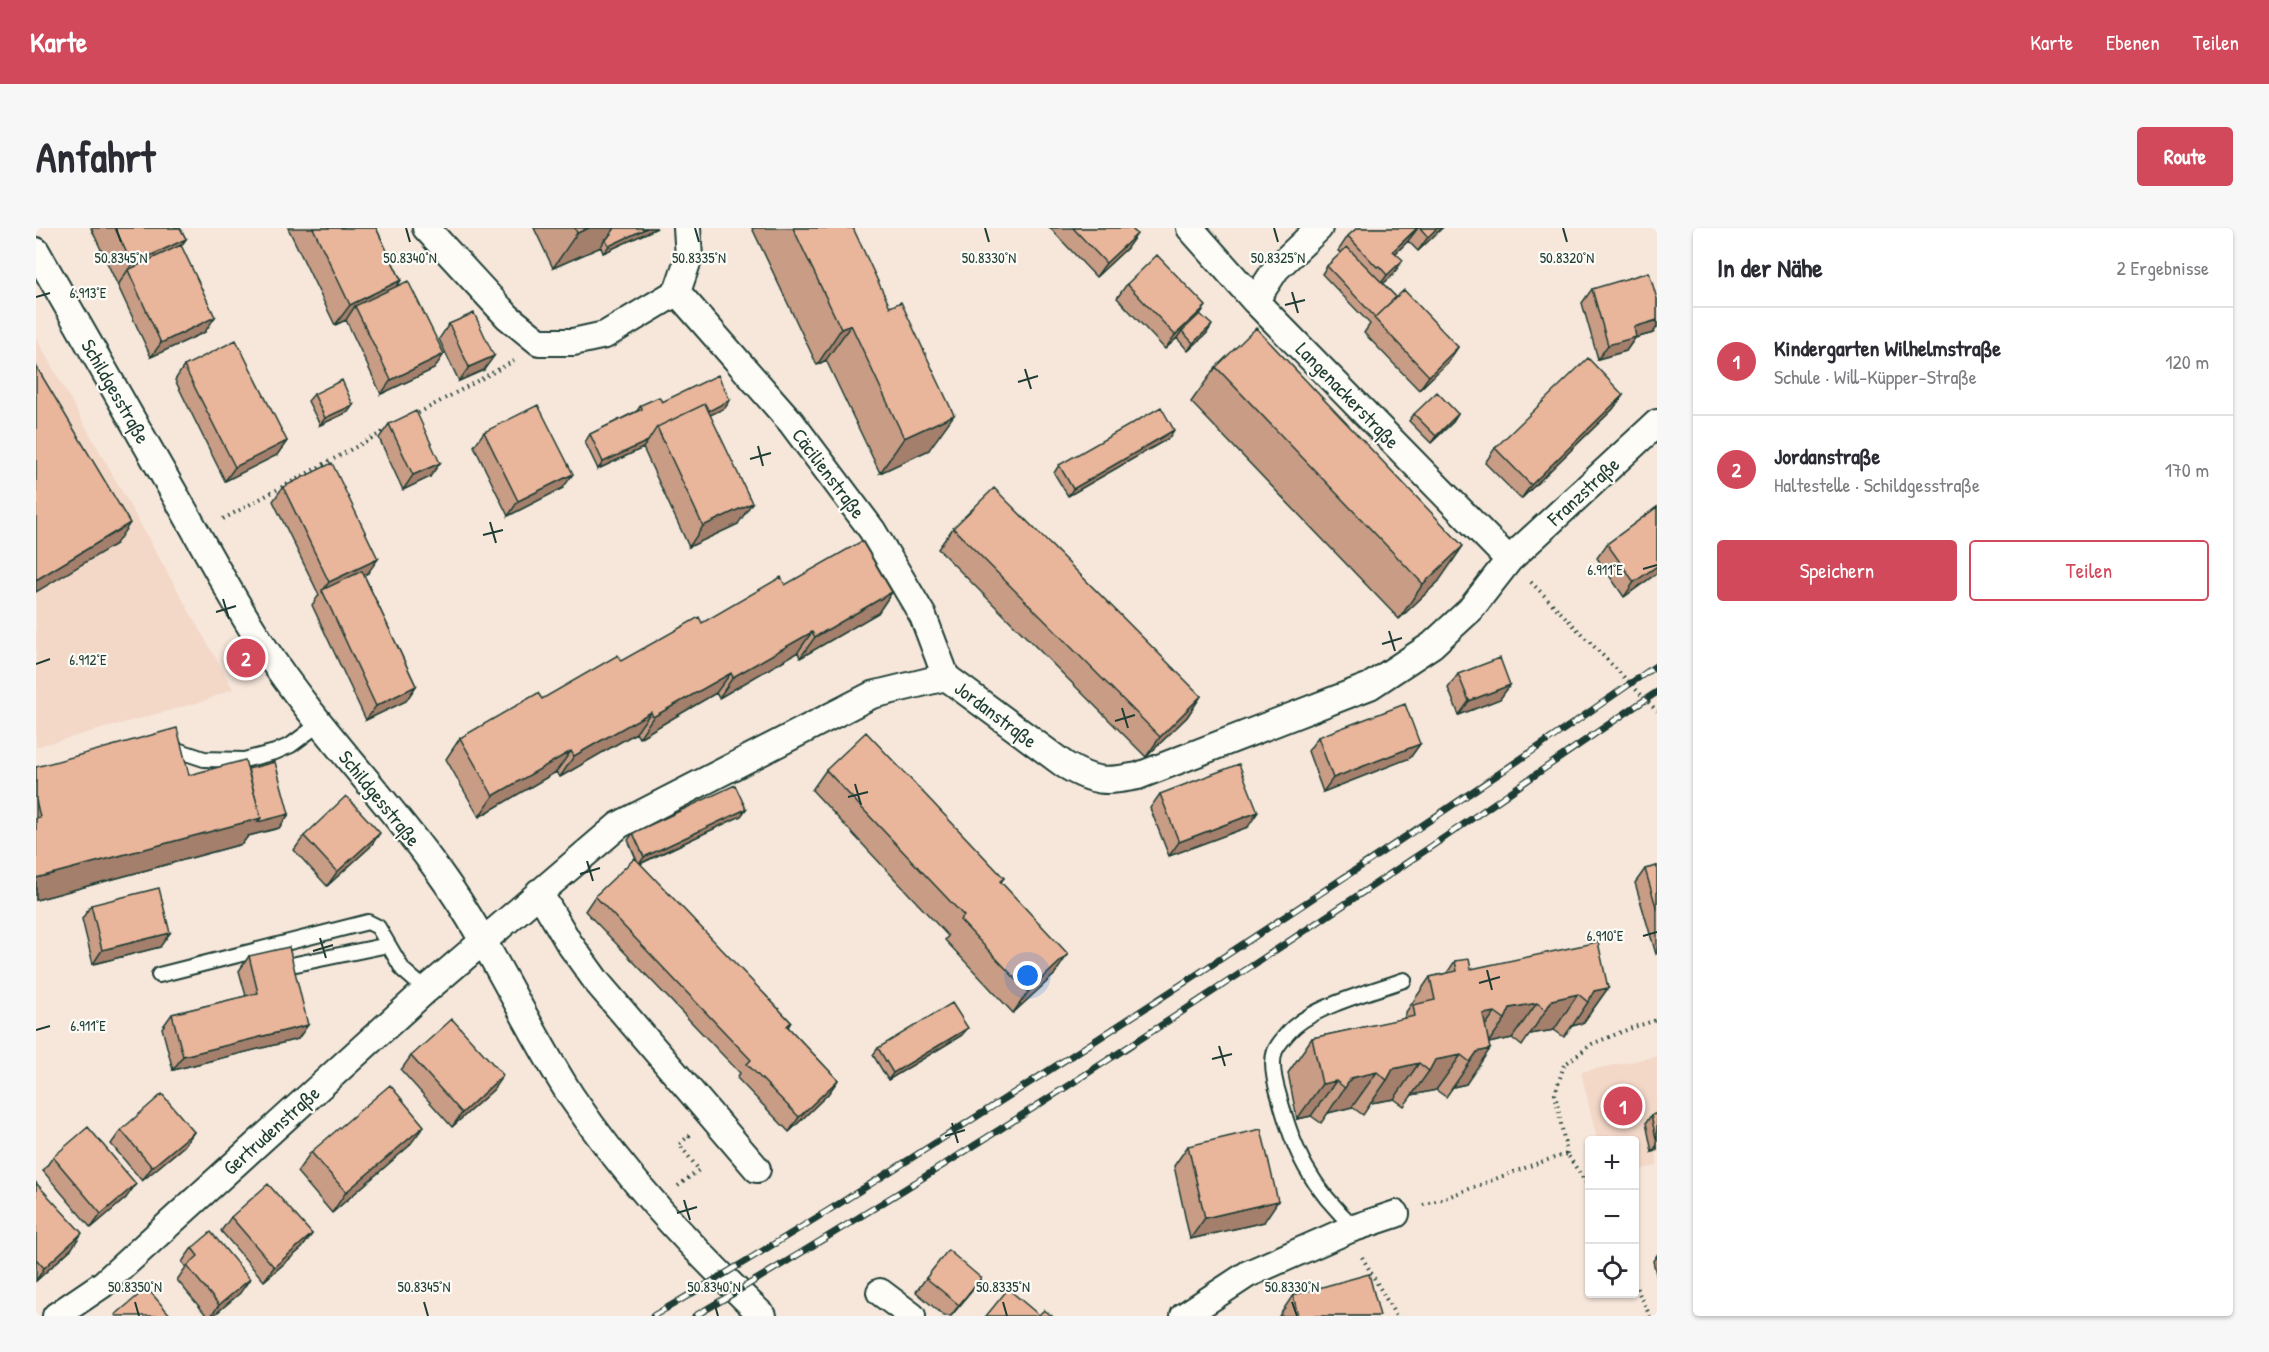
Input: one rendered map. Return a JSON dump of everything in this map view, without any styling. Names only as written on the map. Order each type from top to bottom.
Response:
[{"type":"street","points":[[426,228],[508,317],[539,342],[573,342],[605,335],[677,292],[689,257],[687,228]]},
{"type":"street","name":"Langenackerstraße","points":[[1190,228],[1255,301],[1509,560]]},
{"type":"street","points":[[1255,301],[1276,269],[1319,228]]},
{"type":"street","name":"Schildgesstraße","points":[[36,251],[264,647],[319,724],[440,873],[483,940],[571,1096],[609,1149],[654,1205],[693,1248],[763,1316]]},
{"type":"street","name":"Cäcilienstraße","points":[[677,292],[791,422],[872,530],[924,616],[946,677]]},
{"type":"street","name":"Franzstraße","points":[[1509,560],[1657,423]]},
{"type":"street","name":"Jordanstraße","points":[[483,940],[619,825],[872,695],[946,677],[1083,776],[1107,782],[1138,776],[1370,687],[1432,645],[1470,610],[1509,560]]},
{"type":"street","points":[[539,892],[569,943],[597,982],[757,1170]]},
{"type":"street","name":"Gertrudenstraße","points":[[56,1316],[103,1284],[483,940]]},
{"type":"street","points":[[1184,1316],[1248,1275],[1351,1229],[1396,1214]]},
{"type":"street","points":[[880,1292],[912,1316]]},
{"type":"lane","points":[[157,750],[168,747],[204,759],[244,760],[275,752],[291,745],[319,724]]},
{"type":"lane","points":[[159,975],[368,922],[378,927],[403,970],[426,990]]},
{"type":"lane","points":[[296,964],[388,945]]},
{"type":"lane","points":[[1351,1229],[1310,1175],[1292,1139],[1274,1077],[1275,1052],[1294,1026],[1318,1012],[1404,980]]},
{"type":"path","points":[[406,420],[511,363],[539,342]]},
{"type":"path","points":[[197,533],[386,431]]},
{"type":"path","points":[[1509,560],[1657,711]]},
{"type":"path","points":[[1585,1181],[1567,1154],[1555,1094],[1564,1065],[1592,1044],[1657,1020]]},
{"type":"path","points":[[654,1205],[699,1170],[679,1144],[689,1136],[696,1145]]},
{"type":"path","points":[[1396,1214],[1452,1196],[1533,1164],[1567,1154]]},
{"type":"path","points":[[1351,1229],[1396,1316]]},
{"type":"path","points":[[1639,1292],[1650,1316]]},
{"type":"shaded area","points":[[36,338],[233,689],[204,701],[36,747]]},
{"type":"shaded area","points":[[1657,1056],[1657,1166],[1639,1170],[1639,1136],[1596,1136],[1581,1072]]},
{"type":"building","points":[[115,228],[180,228],[186,239],[132,264]]},
{"type":"building","points":[[313,228],[376,228],[401,280],[350,305]]},
{"type":"building","points":[[575,228],[589,228],[577,233]]},
{"type":"building","points":[[615,228],[647,228],[609,246],[605,239]]},
{"type":"building","points":[[793,228],[853,228],[890,307],[901,302],[954,415],[904,438],[851,325],[841,329]]},
{"type":"building","points":[[1073,228],[1131,228],[1137,234],[1106,263]]},
{"type":"building","points":[[1357,228],[1417,228],[1393,251],[1403,260],[1387,275],[1348,236]]},
{"type":"building","points":[[1420,228],[1437,228],[1428,237]]},
{"type":"building","points":[[181,245],[215,317],[161,343],[128,270]]},
{"type":"building","points":[[1347,247],[1396,297],[1375,317],[1327,266]]},
{"type":"building","points":[[1157,255],[1206,306],[1175,335],[1127,284]]},
{"type":"building","points":[[1649,272],[1657,299],[1657,320],[1634,327],[1636,337],[1608,345],[1592,289]]},
{"type":"building","points":[[408,281],[444,354],[391,380],[355,306]]},
{"type":"building","points":[[1404,290],[1458,347],[1429,376],[1374,318]]},
{"type":"building","points":[[474,313],[494,356],[469,367],[449,324]]},
{"type":"building","points":[[1200,314],[1212,325],[1193,343],[1182,331]]},
{"type":"building","points":[[1256,328],[1463,546],[1423,584],[1216,367]]},
{"type":"building","points":[[236,340],[287,441],[235,467],[184,366]]},
{"type":"building","points":[[1588,358],[1623,395],[1531,485],[1495,448]]},
{"type":"building","points":[[36,366],[130,523],[36,580]]},
{"type":"building","points":[[718,375],[730,400],[709,411],[705,404],[657,427],[648,441],[603,462],[590,434],[642,409],[641,405],[659,397],[662,402]]},
{"type":"building","points":[[342,380],[353,405],[325,418],[314,394]]},
{"type":"building","points":[[1437,392],[1458,414],[1436,436],[1414,414]]},
{"type":"building","points":[[705,404],[752,503],[703,526],[657,427]]},
{"type":"building","points":[[538,405],[573,474],[518,501],[484,432]]},
{"type":"building","points":[[1161,407],[1174,430],[1073,489],[1059,465]]},
{"type":"building","points":[[416,411],[440,463],[413,475],[389,424]]},
{"type":"building","points":[[332,463],[378,559],[329,582],[283,487]]},
{"type":"building","points":[[994,488],[1201,696],[1160,737],[953,528]]},
{"type":"building","points":[[1657,507],[1657,566],[1634,582],[1607,544]]},
{"type":"building","points":[[862,541],[892,592],[815,637],[812,632],[733,677],[731,673],[653,717],[651,712],[574,756],[571,751],[493,796],[460,738],[538,693],[542,699],[618,655],[621,661],[699,617],[702,623],[781,577],[785,585]]},
{"type":"building","points":[[362,571],[416,686],[376,706],[322,590]]},
{"type":"building","points":[[1500,658],[1510,685],[1469,701],[1458,674]]},
{"type":"building","points":[[1405,704],[1420,744],[1333,778],[1318,737]]},
{"type":"building","points":[[177,728],[189,775],[245,760],[261,818],[36,878],[36,818],[40,817],[36,800],[36,767]]},
{"type":"building","points":[[866,732],[1004,878],[1000,881],[1068,954],[1028,992],[960,920],[964,916],[826,770]]},
{"type":"building","points":[[275,762],[289,814],[258,822],[261,818],[248,769]]},
{"type":"building","points":[[1239,764],[1258,812],[1179,842],[1160,794]]},
{"type":"building","points":[[735,785],[746,809],[644,857],[633,833]]},
{"type":"building","points":[[346,796],[380,833],[337,872],[304,836]]},
{"type":"building","points":[[635,858],[791,1022],[787,1026],[838,1080],[799,1117],[747,1064],[751,1060],[595,896]]},
{"type":"building","points":[[1657,866],[1657,910],[1645,869]]},
{"type":"building","points":[[159,888],[170,933],[102,950],[91,905]]},
{"type":"building","points":[[1598,942],[1608,988],[1594,991],[1588,1002],[1578,994],[1552,1000],[1546,1010],[1537,1003],[1510,1008],[1505,1019],[1495,1012],[1483,1014],[1490,1049],[1477,1052],[1470,1062],[1461,1055],[1435,1060],[1429,1071],[1419,1063],[1393,1069],[1387,1080],[1377,1072],[1351,1078],[1345,1088],[1336,1081],[1322,1084],[1312,1038],[1415,1016],[1413,1005],[1435,1000],[1430,977],[1457,971],[1455,961],[1469,959],[1471,969]]},
{"type":"building","points":[[289,947],[308,1025],[183,1056],[172,1014],[258,993],[249,956]]},
{"type":"building","points":[[952,1003],[968,1028],[893,1073],[878,1048]]},
{"type":"building","points":[[452,1019],[503,1075],[462,1113],[411,1056]]},
{"type":"building","points":[[390,1085],[424,1126],[346,1192],[311,1152]]},
{"type":"building","points":[[162,1094],[194,1132],[152,1167],[121,1130]]},
{"type":"building","points":[[1657,1114],[1657,1143],[1651,1115]]},
{"type":"building","points":[[88,1127],[136,1184],[101,1214],[53,1157]]},
{"type":"building","points":[[1261,1129],[1278,1201],[1205,1218],[1188,1146]]},
{"type":"building","points":[[36,1183],[82,1233],[44,1268],[36,1259]]},
{"type":"building","points":[[268,1184],[312,1234],[274,1267],[231,1217]]},
{"type":"building","points":[[211,1232],[250,1279],[219,1305],[187,1266],[198,1256],[192,1248]]},
{"type":"building","points":[[948,1250],[981,1278],[959,1305],[926,1278]]},
{"type":"building","points":[[1369,1274],[1380,1316],[1298,1316],[1293,1295]]},
{"type":"building","points":[[147,1288],[171,1316],[115,1315]]},
{"type":"building","points":[[1008,1289],[1039,1315],[1044,1310],[1052,1316],[986,1316]]},
{"type":"railway","points":[[653,1316],[817,1217],[1087,1046],[1374,858],[1657,665]]},
{"type":"railway","points":[[695,1316],[878,1206],[1237,976],[1657,692]]},
{"type":"place","name":"Jordanstraße","points":[[246,658]]},
{"type":"place","name":"Kindergarten Wilhelmstraße","points":[[1623,1106]]}]
